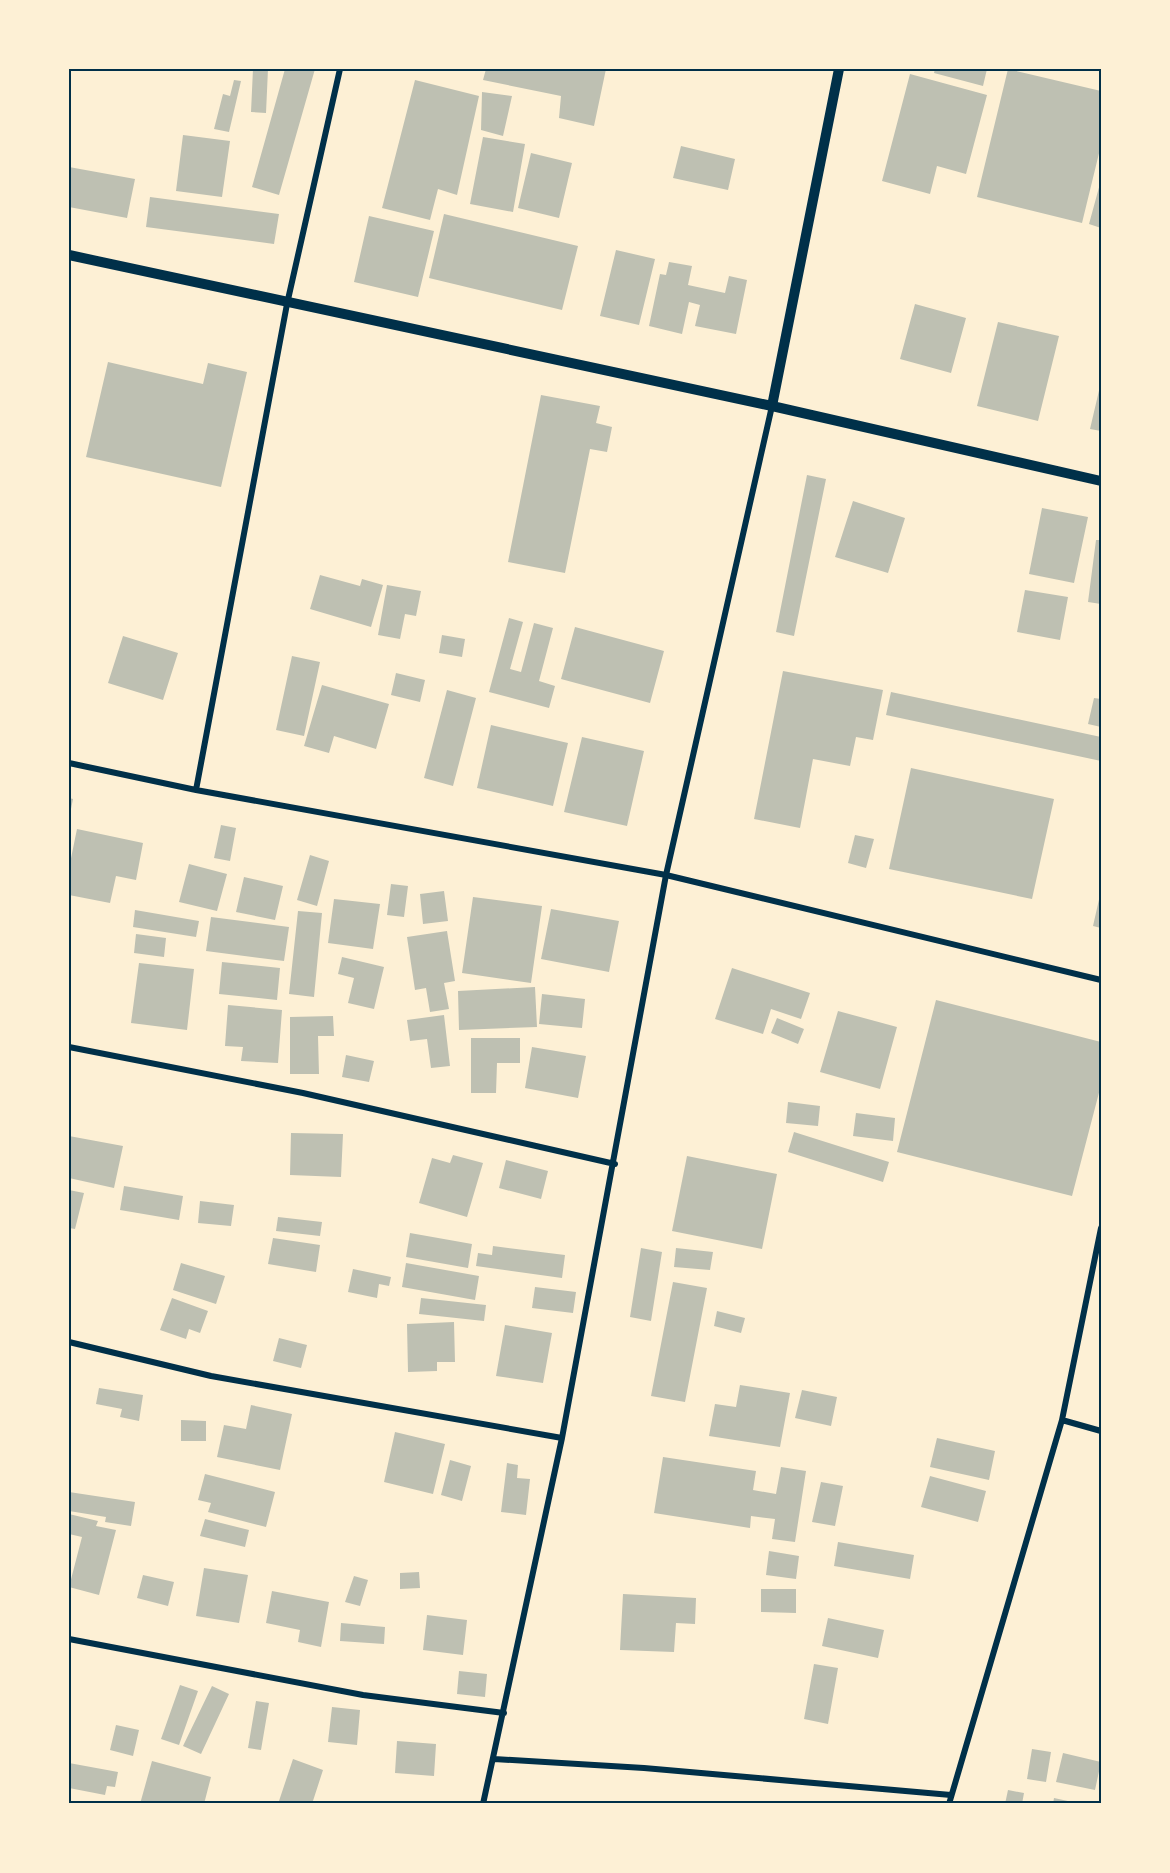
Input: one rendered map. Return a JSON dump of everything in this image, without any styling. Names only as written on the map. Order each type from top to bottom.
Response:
[{"type":"street","points":[[196,790],[287,304],[340,69]]},
{"type":"street","points":[[483,1804],[562,1438],[615,1164],[666,875],[772,406],[839,69]]},
{"type":"street","points":[[69,255],[287,304],[772,406],[1101,481]]},
{"type":"street","points":[[69,763],[196,790],[666,875],[1101,980]]},
{"type":"street","points":[[69,1047],[303,1093],[615,1164]]},
{"type":"street","points":[[950,1804],[1062,1420],[1101,1228]]},
{"type":"street","points":[[69,1342],[211,1376],[562,1438]]},
{"type":"street","points":[[1062,1420],[1101,1431]]},
{"type":"street","points":[[69,1639],[363,1695],[504,1713]]},
{"type":"street","points":[[494,1759],[644,1768],[951,1795]]},
{"type":"building","points":[[253,69],[268,69],[266,113],[251,112]]},
{"type":"building","points":[[285,69],[315,69],[279,195],[252,187]]},
{"type":"building","points":[[486,69],[606,69],[594,126],[559,118],[561,96],[483,80]]},
{"type":"building","points":[[935,69],[987,69],[983,86],[934,73]]},
{"type":"building","points":[[1008,69],[1101,91],[1101,145],[1082,223],[977,197]]},
{"type":"building","points":[[910,74],[987,95],[966,174],[937,166],[930,194],[882,181]]},
{"type":"building","points":[[234,80],[241,81],[229,132],[214,129],[223,94],[230,96]]},
{"type":"building","points":[[415,80],[479,96],[457,195],[438,189],[430,220],[382,208]]},
{"type":"building","points":[[482,92],[512,96],[503,136],[481,130]]},
{"type":"building","points":[[183,135],[230,141],[222,197],[176,191]]},
{"type":"building","points":[[483,137],[525,144],[513,212],[470,204]]},
{"type":"building","points":[[681,146],[735,159],[728,190],[673,178]]},
{"type":"building","points":[[531,153],[572,163],[559,218],[518,208]]},
{"type":"building","points":[[69,167],[135,179],[127,218],[69,207]]},
{"type":"building","points":[[1101,180],[1101,228],[1089,224]]},
{"type":"building","points":[[150,197],[279,214],[274,244],[146,227]]},
{"type":"building","points":[[444,214],[578,246],[562,310],[429,278]]},
{"type":"building","points":[[369,216],[434,231],[418,297],[354,282]]},
{"type":"building","points":[[616,250],[655,259],[639,325],[600,316]]},
{"type":"building","points":[[669,262],[692,266],[688,285],[725,293],[729,276],[747,280],[736,334],[695,326],[700,305],[689,302],[682,334],[649,326],[660,274],[666,275]]},
{"type":"building","points":[[915,304],[966,318],[951,373],[900,359]]},
{"type":"building","points":[[998,322],[1059,336],[1038,421],[977,406]]},
{"type":"building","points":[[108,362],[203,384],[208,363],[247,372],[221,487],[86,457]]},
{"type":"building","points":[[1101,382],[1101,431],[1090,429]]},
{"type":"building","points":[[541,395],[600,406],[596,423],[612,427],[607,452],[590,449],[565,573],[508,562]]},
{"type":"building","points":[[807,475],[826,479],[794,636],[776,632]]},
{"type":"building","points":[[853,501],[905,518],[888,573],[835,557]]},
{"type":"building","points":[[1042,508],[1088,517],[1074,583],[1029,574]]},
{"type":"building","points":[[1096,540],[1101,540],[1101,604],[1088,602]]},
{"type":"building","points":[[320,575],[360,586],[362,579],[383,585],[371,627],[310,609]]},
{"type":"building","points":[[387,585],[421,591],[416,616],[405,614],[400,639],[378,635]]},
{"type":"building","points":[[1025,590],[1068,597],[1060,640],[1017,632]]},
{"type":"building","points":[[509,618],[523,622],[510,669],[521,672],[534,623],[553,628],[539,681],[555,686],[549,708],[489,692]]},
{"type":"building","points":[[575,627],[664,651],[650,703],[561,679]]},
{"type":"building","points":[[442,635],[465,639],[462,657],[439,653]]},
{"type":"building","points":[[123,636],[178,653],[163,700],[108,683]]},
{"type":"building","points":[[292,656],[320,662],[304,736],[276,730]]},
{"type":"building","points":[[783,671],[883,690],[873,740],[856,737],[850,766],[813,759],[800,828],[754,819]]},
{"type":"building","points":[[396,673],[425,680],[420,702],[391,695]]},
{"type":"building","points":[[322,685],[389,704],[376,749],[334,736],[329,753],[304,746]]},
{"type":"building","points":[[447,690],[476,698],[453,786],[424,778]]},
{"type":"building","points":[[891,692],[1101,737],[1101,761],[886,715]]},
{"type":"building","points":[[1094,698],[1101,699],[1101,727],[1088,724]]},
{"type":"building","points":[[491,725],[568,743],[553,806],[477,788]]},
{"type":"building","points":[[582,737],[644,751],[627,826],[564,812]]},
{"type":"building","points":[[911,768],[1054,799],[1032,899],[889,869]]},
{"type":"building","points":[[69,798],[73,799],[70,814],[69,814]]},
{"type":"building","points":[[221,825],[236,828],[230,861],[214,858]]},
{"type":"building","points":[[77,829],[143,843],[136,880],[116,876],[110,903],[69,895],[69,868]]},
{"type":"building","points":[[855,835],[874,839],[866,868],[848,863]]},
{"type":"building","points":[[310,855],[329,861],[317,906],[297,900]]},
{"type":"building","points":[[189,864],[227,874],[217,911],[179,902]]},
{"type":"building","points":[[244,877],[283,886],[275,920],[236,912]]},
{"type":"building","points":[[391,884],[408,886],[404,917],[387,915]]},
{"type":"building","points":[[444,891],[448,921],[423,924],[420,894]]},
{"type":"building","points":[[1101,895],[1101,928],[1093,926]]},
{"type":"building","points":[[473,897],[542,906],[531,983],[462,973]]},
{"type":"building","points":[[334,899],[380,904],[373,949],[328,943]]},
{"type":"building","points":[[551,909],[619,921],[609,972],[541,959]]},
{"type":"building","points":[[135,910],[199,921],[196,937],[133,927]]},
{"type":"building","points":[[298,911],[322,913],[314,997],[289,994]]},
{"type":"building","points":[[211,917],[289,927],[284,961],[206,951]]},
{"type":"building","points":[[447,931],[455,981],[444,983],[449,1009],[430,1012],[426,988],[415,990],[407,937]]},
{"type":"building","points":[[136,934],[166,938],[164,957],[134,953]]},
{"type":"building","points":[[342,957],[384,967],[374,1009],[348,1003],[354,978],[338,974]]},
{"type":"building","points":[[222,962],[280,968],[277,1000],[219,994]]},
{"type":"building","points":[[139,963],[194,969],[187,1030],[131,1023]]},
{"type":"building","points":[[732,968],[810,993],[801,1019],[771,1009],[763,1034],[715,1019]]},
{"type":"building","points":[[535,987],[537,1027],[459,1030],[458,991]]},
{"type":"building","points":[[542,994],[585,999],[582,1028],[539,1024]]},
{"type":"building","points":[[936,1000],[1101,1042],[1101,1085],[1072,1196],[897,1152]]},
{"type":"building","points":[[228,1005],[282,1010],[278,1063],[241,1061],[243,1047],[225,1046]]},
{"type":"building","points":[[838,1011],[897,1027],[880,1089],[820,1072]]},
{"type":"building","points":[[444,1015],[450,1066],[431,1068],[427,1039],[410,1041],[407,1020]]},
{"type":"building","points":[[333,1016],[334,1036],[318,1036],[319,1074],[290,1074],[290,1017]]},
{"type":"building","points":[[777,1018],[804,1029],[798,1044],[771,1033]]},
{"type":"building","points":[[471,1038],[520,1038],[520,1063],[497,1063],[496,1093],[471,1093]]},
{"type":"building","points":[[532,1047],[586,1056],[578,1098],[525,1088]]},
{"type":"building","points":[[346,1055],[374,1061],[369,1082],[342,1077]]},
{"type":"building","points":[[788,1102],[820,1106],[818,1126],[786,1123]]},
{"type":"building","points":[[856,1113],[895,1118],[893,1141],[853,1136]]},
{"type":"building","points":[[794,1132],[889,1162],[883,1182],[788,1152]]},
{"type":"building","points":[[291,1133],[343,1134],[341,1177],[290,1175]]},
{"type":"building","points":[[69,1136],[123,1146],[114,1188],[69,1178]]},
{"type":"building","points":[[453,1155],[483,1163],[467,1217],[419,1203],[432,1158],[450,1163]]},
{"type":"building","points":[[687,1156],[777,1174],[762,1249],[672,1231]]},
{"type":"building","points":[[506,1160],[548,1171],[541,1199],[499,1188]]},
{"type":"building","points":[[124,1186],[183,1196],[179,1220],[120,1210]]},
{"type":"building","points":[[69,1190],[84,1193],[75,1229],[69,1228]]},
{"type":"building","points":[[200,1201],[234,1205],[231,1226],[198,1223]]},
{"type":"building","points":[[278,1217],[322,1222],[320,1236],[276,1231]]},
{"type":"building","points":[[410,1233],[472,1244],[468,1268],[406,1257]]},
{"type":"building","points":[[273,1238],[320,1245],[316,1272],[268,1264]]},
{"type":"building","points":[[493,1246],[565,1255],[562,1278],[476,1266],[478,1253],[492,1255]]},
{"type":"building","points":[[641,1248],[662,1252],[651,1321],[630,1317]]},
{"type":"building","points":[[676,1248],[713,1252],[710,1270],[674,1267]]},
{"type":"building","points":[[181,1263],[225,1276],[216,1304],[173,1290]]},
{"type":"building","points":[[406,1263],[479,1276],[475,1300],[402,1287]]},
{"type":"building","points":[[353,1269],[391,1277],[389,1286],[379,1284],[377,1298],[348,1292]]},
{"type":"building","points":[[673,1282],[707,1288],[685,1402],[651,1396]]},
{"type":"building","points":[[535,1287],[576,1292],[573,1313],[532,1308]]},
{"type":"building","points":[[172,1298],[208,1311],[200,1333],[189,1329],[186,1339],[160,1330]]},
{"type":"building","points":[[421,1298],[486,1305],[484,1321],[419,1314]]},
{"type":"building","points":[[717,1311],[745,1318],[741,1333],[714,1326]]},
{"type":"building","points":[[454,1322],[455,1362],[437,1362],[437,1371],[408,1372],[407,1324]]},
{"type":"building","points":[[505,1325],[552,1333],[543,1383],[496,1376]]},
{"type":"building","points":[[279,1338],[307,1345],[301,1368],[273,1361]]},
{"type":"building","points":[[740,1385],[790,1393],[780,1447],[709,1436],[715,1404],[736,1407]]},
{"type":"building","points":[[99,1388],[143,1395],[139,1421],[120,1417],[122,1409],[96,1404]]},
{"type":"building","points":[[802,1390],[837,1397],[831,1426],[795,1418]]},
{"type":"building","points":[[251,1405],[292,1414],[280,1470],[217,1457],[224,1425],[246,1429]]},
{"type":"building","points":[[181,1420],[206,1421],[206,1441],[181,1441]]},
{"type":"building","points":[[395,1432],[445,1444],[433,1494],[384,1482]]},
{"type":"building","points":[[937,1438],[995,1451],[989,1480],[930,1467]]},
{"type":"building","points":[[663,1457],[756,1471],[753,1490],[776,1494],[781,1467],[806,1471],[795,1542],[772,1539],[775,1519],[751,1516],[750,1528],[654,1513]]},
{"type":"building","points":[[450,1460],[471,1466],[462,1501],[441,1495]]},
{"type":"building","points":[[507,1463],[518,1465],[517,1478],[530,1479],[526,1515],[501,1512]]},
{"type":"building","points":[[205,1474],[275,1492],[266,1527],[208,1512],[211,1503],[198,1500]]},
{"type":"building","points":[[930,1476],[986,1491],[978,1522],[921,1507]]},
{"type":"building","points":[[821,1482],[843,1486],[835,1526],[812,1522]]},
{"type":"building","points":[[69,1492],[135,1502],[131,1526],[105,1522],[106,1517],[69,1511]]},
{"type":"building","points":[[69,1514],[98,1521],[96,1526],[116,1530],[99,1595],[69,1587],[82,1537],[69,1534]]},
{"type":"building","points":[[205,1519],[249,1530],[245,1547],[200,1536]]},
{"type":"building","points":[[838,1542],[914,1555],[910,1579],[834,1566]]},
{"type":"building","points":[[769,1551],[799,1556],[796,1579],[766,1575]]},
{"type":"building","points":[[204,1568],[248,1575],[239,1623],[196,1616]]},
{"type":"building","points":[[419,1572],[420,1588],[400,1589],[400,1573]]},
{"type":"building","points":[[143,1575],[174,1582],[168,1606],[137,1598]]},
{"type":"building","points":[[354,1576],[368,1580],[360,1606],[345,1602]]},
{"type":"building","points":[[761,1589],[796,1589],[796,1613],[761,1612]]},
{"type":"building","points":[[272,1591],[329,1602],[321,1647],[298,1642],[300,1630],[266,1623]]},
{"type":"building","points":[[623,1594],[696,1598],[695,1624],[676,1623],[674,1652],[620,1650]]},
{"type":"building","points":[[427,1615],[467,1620],[463,1655],[423,1650]]},
{"type":"building","points":[[828,1618],[884,1630],[878,1658],[822,1646]]},
{"type":"building","points":[[341,1623],[385,1627],[384,1644],[340,1641]]},
{"type":"building","points":[[814,1664],[838,1668],[828,1724],[804,1719]]},
{"type":"building","points":[[459,1671],[487,1674],[485,1697],[457,1694]]},
{"type":"building","points":[[180,1685],[198,1691],[179,1745],[161,1739]]},
{"type":"building","points":[[212,1686],[229,1694],[201,1754],[183,1746]]},
{"type":"building","points":[[256,1701],[269,1703],[261,1750],[248,1748]]},
{"type":"building","points":[[332,1707],[360,1710],[357,1745],[328,1742]]},
{"type":"building","points":[[116,1725],[139,1730],[133,1756],[110,1750]]},
{"type":"building","points":[[397,1741],[436,1744],[434,1776],[395,1773]]},
{"type":"building","points":[[1032,1749],[1051,1752],[1046,1782],[1027,1779]]},
{"type":"building","points":[[1063,1753],[1101,1762],[1095,1790],[1056,1782]]},
{"type":"building","points":[[293,1759],[323,1770],[312,1804],[278,1804]]},
{"type":"building","points":[[152,1761],[211,1777],[204,1804],[140,1804]]},
{"type":"building","points":[[69,1763],[118,1772],[115,1787],[107,1786],[105,1795],[69,1788]]},
{"type":"building","points":[[1008,1790],[1024,1793],[1022,1804],[1005,1804]]},
{"type":"building","points":[[1054,1798],[1077,1803],[1077,1804],[1053,1804]]}]
